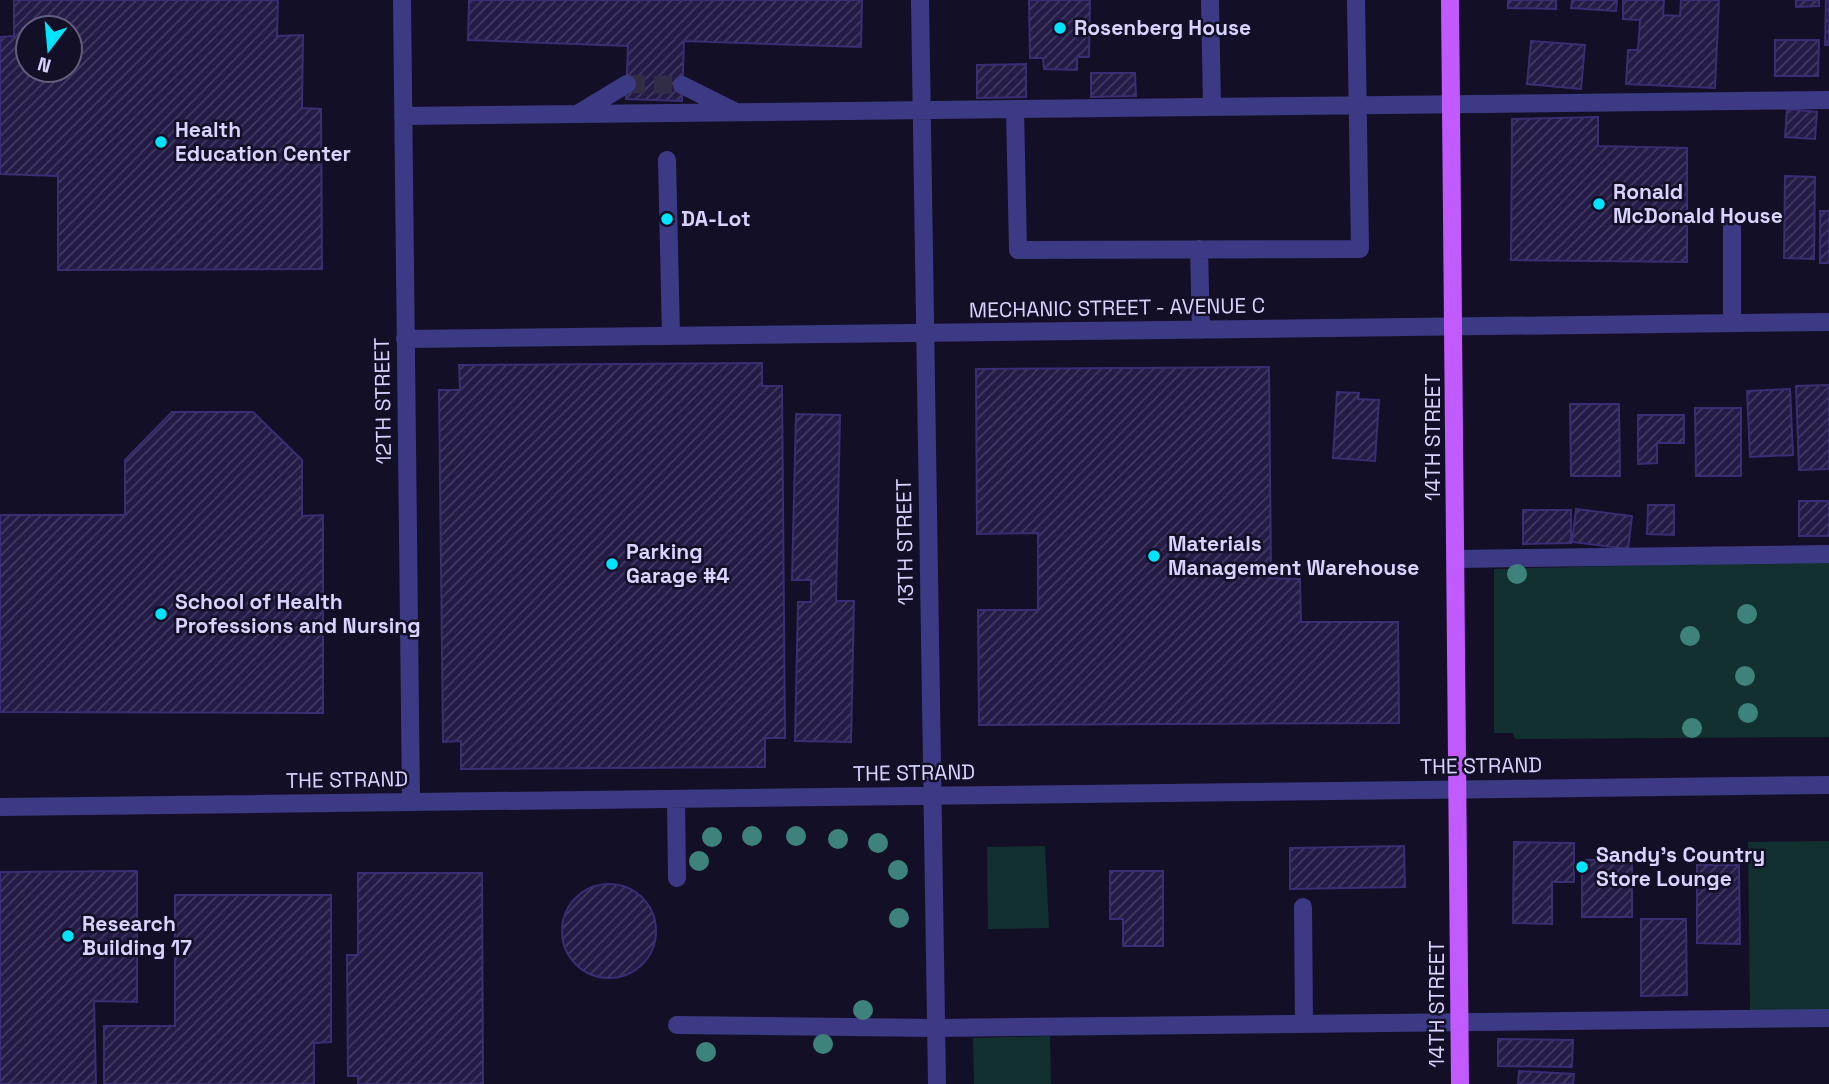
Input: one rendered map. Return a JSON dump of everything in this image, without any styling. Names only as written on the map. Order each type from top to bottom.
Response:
[{"type":"main road","name":"14TH STREET","points":[[1450,0],[1460,1084]]},
{"type":"street","name":"12TH STREET","points":[[402,0],[411,802]]},
{"type":"street","name":"13TH STREET","points":[[919,0],[937,1084]]},
{"type":"street","points":[[1210,0],[1212,107]]},
{"type":"street","points":[[1015,110],[1018,250],[1360,249],[1356,0]]},
{"type":"street","points":[[576,114],[627,84]]},
{"type":"street","points":[[682,85],[737,112]]},
{"type":"street","points":[[403,116],[1829,100]]},
{"type":"street","points":[[667,160],[671,336]]},
{"type":"street","points":[[1731,323],[1732,226]]},
{"type":"street","points":[[1199,250],[1201,330]]},
{"type":"street","name":"MECHANIC STREET - AVENUE C","points":[[405,339],[1829,322]]},
{"type":"street","points":[[1457,559],[1829,554]]},
{"type":"street","name":"THE STRAND","points":[[0,807],[1829,785]]},
{"type":"street","points":[[676,799],[677,878]]},
{"type":"street","points":[[1303,907],[1304,1023]]},
{"type":"street","points":[[677,1025],[936,1028],[1829,1018]]},
{"type":"green space","points":[[1829,561],[1829,737],[1516,739],[1512,733],[1494,733],[1494,569]]},
{"type":"green space","points":[[1829,841],[1829,1011],[1750,1012],[1748,842]]},
{"type":"green space","points":[[1045,846],[1049,928],[988,929],[987,847]]},
{"type":"green space","points":[[1050,1036],[1051,1084],[974,1084],[973,1038]]},
{"type":"building","name":"Health Education Center","points":[[14,0],[278,0],[277,36],[303,35],[302,108],[321,109],[322,269],[58,270],[58,176],[0,174],[0,37],[14,36],[14,84],[84,84],[84,14],[14,14]]},
{"type":"building","points":[[469,0],[862,0],[861,47],[684,41],[682,101],[626,99],[628,46],[468,40]]},
{"type":"building","name":"Rosenberg House","points":[[1029,0],[1090,0],[1089,57],[1077,57],[1077,70],[1044,69],[1043,58],[1030,58]]},
{"type":"building","points":[[1508,0],[1556,0],[1556,9],[1508,8]]},
{"type":"building","points":[[1572,0],[1617,0],[1616,11],[1571,8]]},
{"type":"building","points":[[1623,0],[1664,0],[1663,15],[1680,16],[1681,0],[1719,0],[1715,88],[1626,84],[1628,50],[1638,50],[1640,20],[1623,19]]},
{"type":"building","points":[[1796,0],[1819,0],[1819,6],[1796,7]]},
{"type":"building","points":[[1826,0],[1829,0],[1829,45],[1825,45]]},
{"type":"building","points":[[1775,40],[1819,40],[1818,76],[1775,76]]},
{"type":"building","points":[[1531,41],[1585,45],[1581,89],[1527,84]]},
{"type":"building","points":[[1026,64],[1026,97],[977,98],[977,65]]},
{"type":"building","points":[[1091,73],[1135,73],[1136,96],[1091,97]]},
{"type":"building","points":[[1787,109],[1817,112],[1815,139],[1785,137]]},
{"type":"building","name":"Ronald McDonald House","points":[[1598,117],[1598,146],[1687,148],[1687,262],[1511,260],[1512,119]]},
{"type":"building","points":[[1785,176],[1815,177],[1814,259],[1784,258]]},
{"type":"building","points":[[1820,211],[1829,211],[1829,263],[1820,263]]},
{"type":"building","name":"Parking Garage #4","points":[[762,363],[762,386],[782,386],[785,738],[765,738],[765,767],[461,769],[461,741],[443,742],[439,390],[460,390],[459,365]]},
{"type":"building","name":"Materials Management Warehouse","points":[[1269,367],[1271,578],[1300,579],[1301,622],[1398,622],[1399,723],[979,725],[978,610],[1038,610],[1038,533],[977,534],[976,369]]},
{"type":"building","points":[[1829,385],[1829,469],[1799,470],[1796,386]]},
{"type":"building","points":[[1790,389],[1793,455],[1750,457],[1747,391]]},
{"type":"building","points":[[1337,392],[1359,393],[1358,399],[1379,400],[1375,461],[1333,458]]},
{"type":"building","points":[[1570,404],[1619,404],[1620,476],[1571,476]]},
{"type":"building","points":[[1695,408],[1741,408],[1741,476],[1696,476]]},
{"type":"building","name":"School of Health Professions and Nursing","points":[[172,412],[253,412],[302,460],[302,516],[323,515],[323,713],[0,712],[0,515],[125,515],[125,460]]},
{"type":"building","points":[[796,414],[840,415],[836,601],[854,601],[851,742],[795,741],[798,602],[811,602],[811,580],[792,580]]},
{"type":"building","points":[[1638,415],[1684,415],[1684,443],[1657,443],[1657,463],[1638,464]]},
{"type":"building","points":[[1799,501],[1829,501],[1829,536],[1799,536]]},
{"type":"building","points":[[1648,505],[1674,505],[1674,535],[1647,534]]},
{"type":"building","points":[[1576,509],[1632,516],[1628,549],[1572,542]]},
{"type":"building","points":[[1523,510],[1571,510],[1571,543],[1523,544]]},
{"type":"building","points":[[1514,842],[1574,843],[1574,882],[1552,882],[1552,924],[1513,923]]},
{"type":"building","points":[[1404,846],[1405,887],[1290,889],[1290,848]]},
{"type":"building","points":[[1582,860],[1632,860],[1632,917],[1582,917]]},
{"type":"building","points":[[1697,865],[1739,865],[1740,944],[1697,943]]},
{"type":"building","name":"Research Building 17","points":[[137,871],[137,1002],[94,1001],[96,1084],[0,1084],[0,872]]},
{"type":"building","points":[[1110,871],[1163,871],[1163,946],[1123,946],[1123,919],[1110,919]]},
{"type":"building","points":[[358,873],[482,873],[483,1084],[358,1084],[358,1076],[348,1076],[347,955],[358,955]]},
{"type":"building","points":[[600,884],[618,884],[643,897],[653,913],[656,931],[653,949],[643,965],[618,978],[600,978],[575,965],[562,940],[562,922],[575,897]]},
{"type":"building","points":[[175,895],[331,895],[331,1042],[314,1043],[314,1084],[104,1084],[104,1026],[175,1026]]},
{"type":"building","points":[[1641,919],[1686,919],[1687,995],[1641,996]]},
{"type":"building","points":[[1498,1039],[1573,1040],[1572,1067],[1498,1066]]},
{"type":"building","points":[[1519,1071],[1574,1074],[1573,1084],[1518,1084]]},
{"type":"tunnel","points":[[627,84],[682,85]]},
{"type":"place","name":"Rosenberg House","points":[[1060,28]]},
{"type":"place","name":"Health Education Center","points":[[161,142]]},
{"type":"place","name":"Ronald McDonald House","points":[[1599,204]]},
{"type":"place","name":"DA-Lot","points":[[667,219]]},
{"type":"place","name":"Materials Management Warehouse","points":[[1154,556]]},
{"type":"place","name":"Parking Garage #4","points":[[612,564]]},
{"type":"place","name":"School of Health Professions and Nursing","points":[[161,614]]},
{"type":"place","name":"Sandy's Country Store Lounge","points":[[1582,867]]},
{"type":"place","name":"Research Building 17","points":[[68,936]]}]
